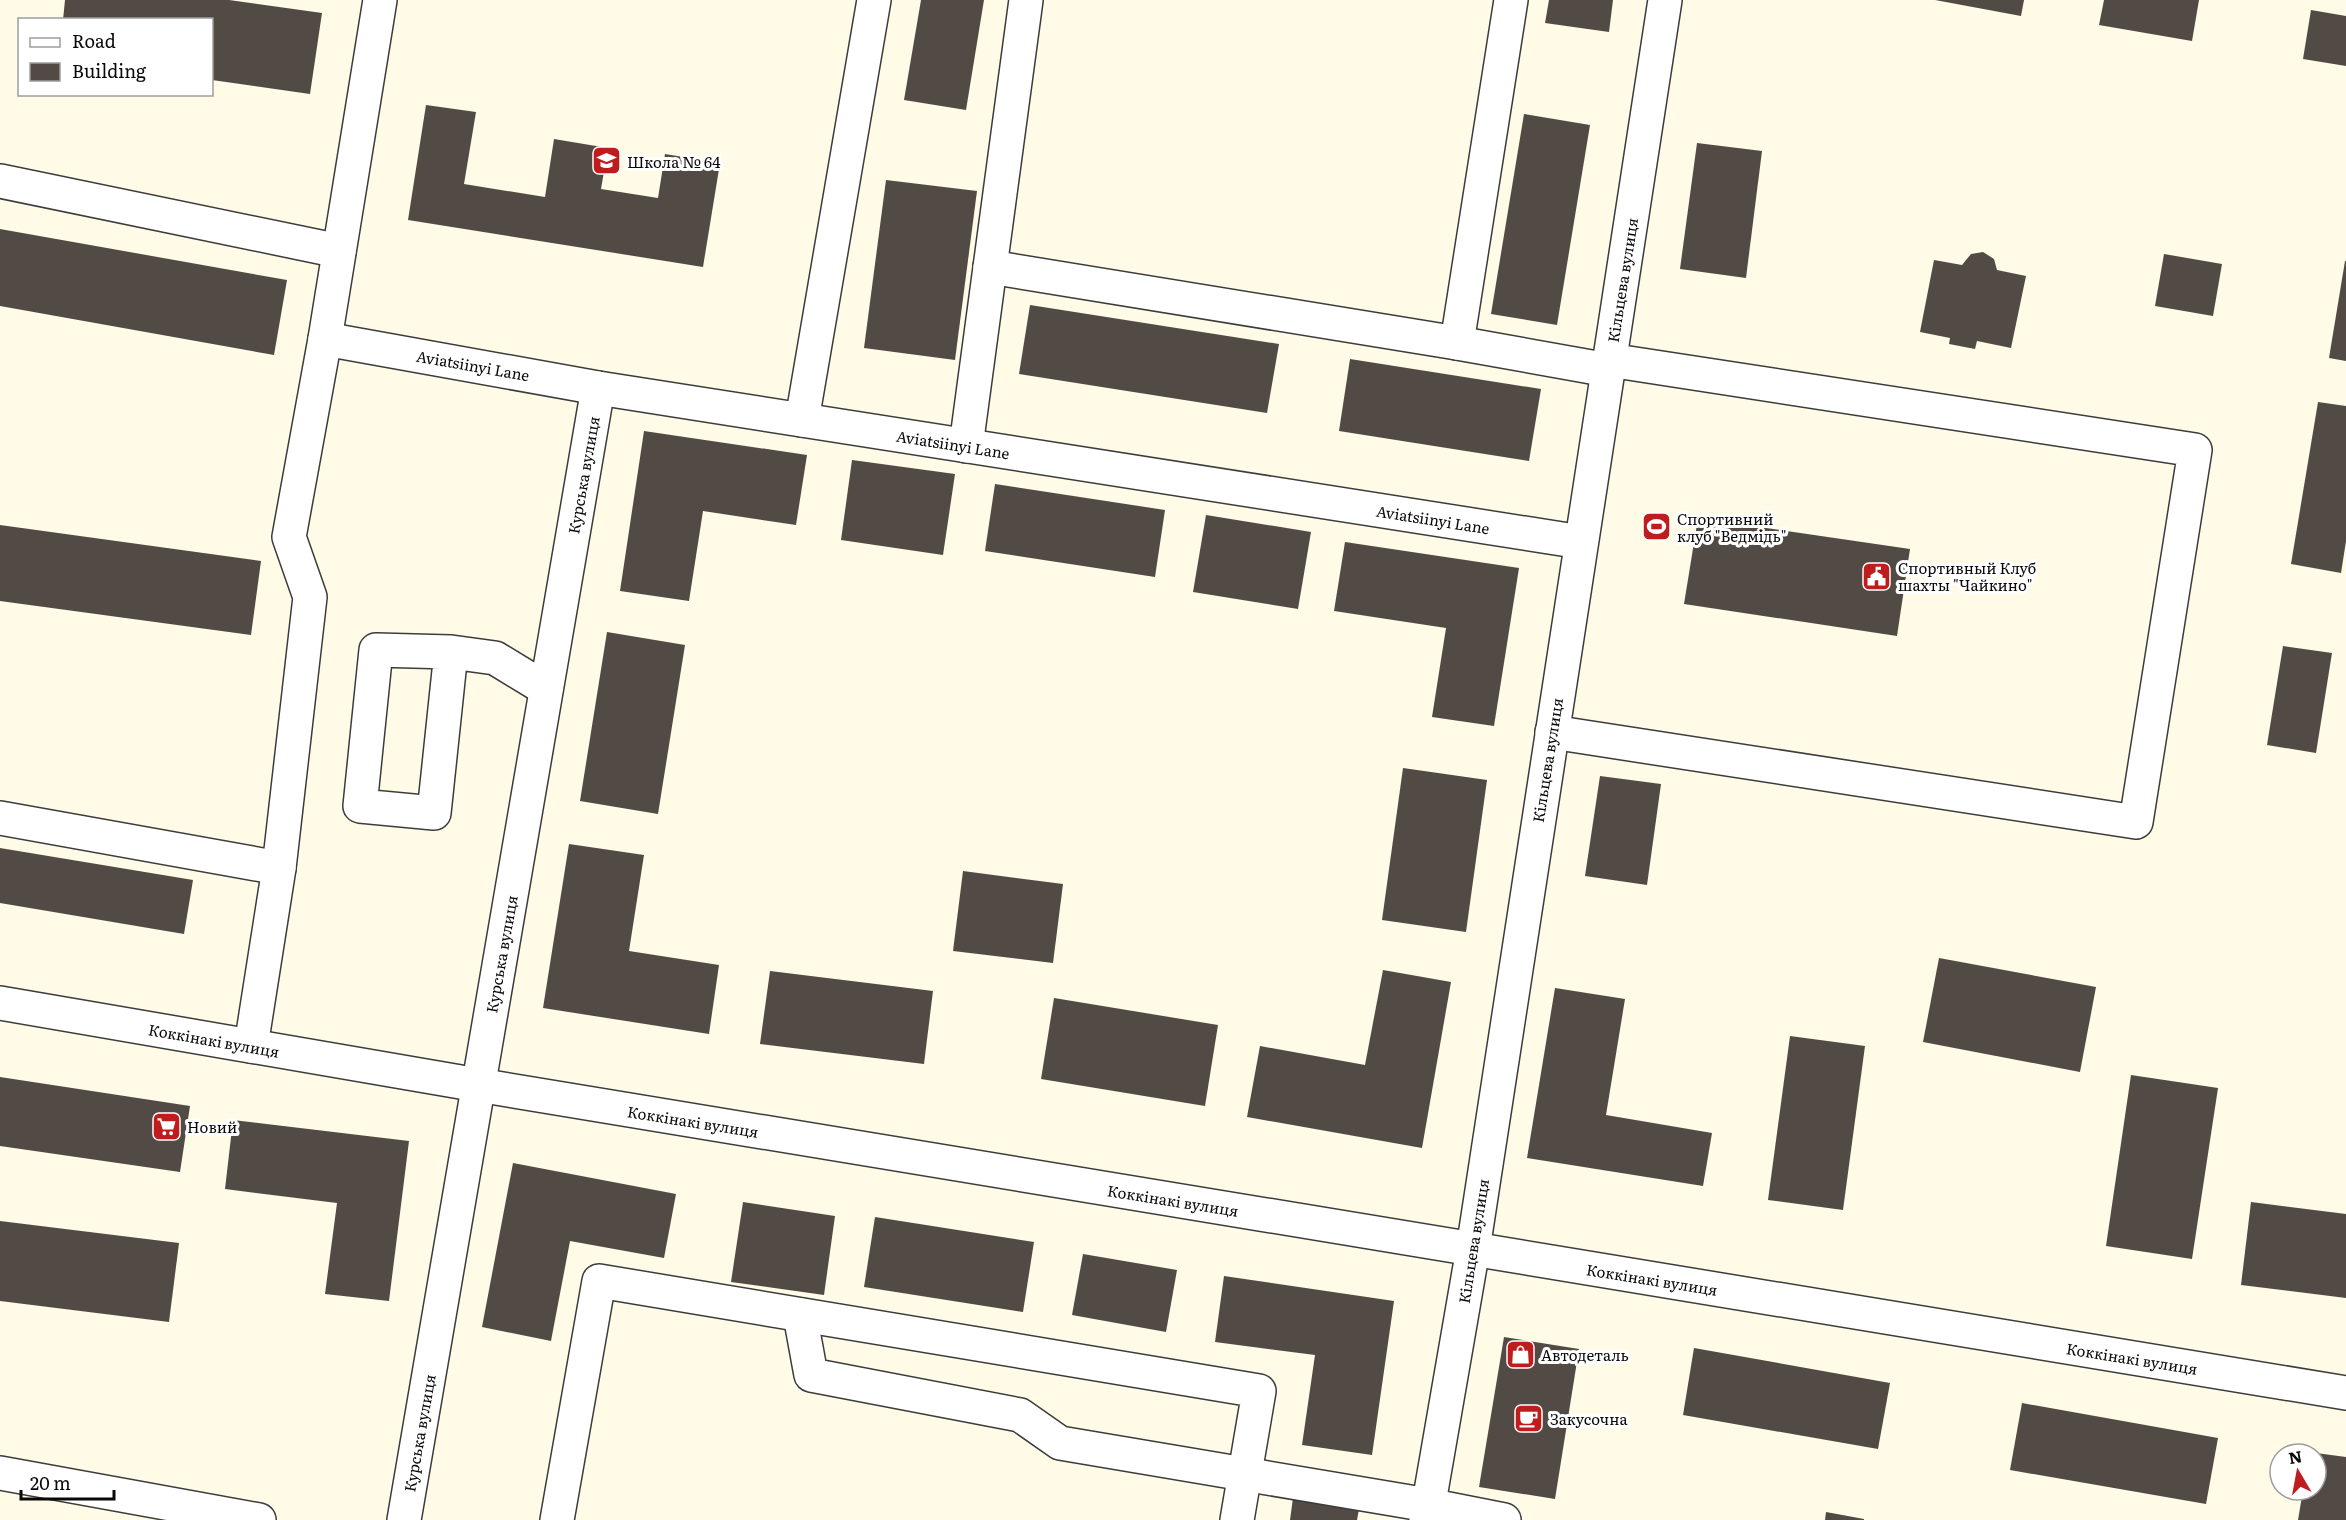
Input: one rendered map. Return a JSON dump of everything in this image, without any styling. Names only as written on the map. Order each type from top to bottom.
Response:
[{"type":"street","points":[[251,1046],[279,867],[310,597],[290,537],[380,0]]},
{"type":"street","points":[[802,420],[874,0]]},
{"type":"street","points":[[966,446],[1026,0]]},
{"type":"street","points":[[1457,343],[1511,0]]},
{"type":"street","name":"Кільцева вулиця","points":[[1427,1512],[1473,1250],[1665,0]]},
{"type":"street","points":[[0,181],[339,251]]},
{"type":"street","points":[[990,267],[1457,343],[2195,450],[2136,822],[1552,732]]},
{"type":"street","name":"Aviatsiinyi Lane","points":[[325,339],[598,388],[1581,542]]},
{"type":"street","name":"Курська вулиця","points":[[404,1520],[598,388]]},
{"type":"street","points":[[451,652],[434,813],[360,806],[376,650],[451,652],[495,658],[546,689]]},
{"type":"street","points":[[0,818],[279,867]]},
{"type":"street","name":"Коккінакі вулиця","points":[[0,1003],[478,1085],[2346,1393]]},
{"type":"street","points":[[557,1520],[599,1281],[1259,1391],[1237,1520]]},
{"type":"street","points":[[800,1315],[811,1375],[1020,1415],[1060,1443],[1246,1474],[1427,1512],[1504,1520]]},
{"type":"street","points":[[0,1473],[260,1520]]},
{"type":"building","points":[[65,0],[229,0],[322,13],[310,94],[213,80],[213,18],[63,18]]},
{"type":"building","points":[[921,0],[984,0],[966,110],[904,100]]},
{"type":"building","points":[[1549,0],[1613,0],[1609,32],[1545,23]]},
{"type":"building","points":[[1935,0],[2024,0],[2021,16]]},
{"type":"building","points":[[2104,0],[2199,0],[2192,41],[2099,25]]},
{"type":"building","points":[[2311,10],[2346,16],[2346,66],[2303,59]]},
{"type":"building","points":[[426,105],[476,112],[464,184],[545,197],[554,139],[608,148],[601,189],[658,198],[665,154],[720,163],[703,267],[408,220]]},
{"type":"building","points":[[1524,114],[1590,125],[1557,325],[1491,314]]},
{"type":"building","points":[[1697,143],[1762,151],[1746,278],[1680,269]]},
{"type":"building","points":[[886,180],[977,191],[955,360],[864,348]]},
{"type":"building","points":[[0,229],[287,280],[274,355],[0,306]]},
{"type":"building","points":[[1983,252],[1994,259],[1997,270],[2026,276],[2011,348],[1977,341],[1975,349],[1949,344],[1950,338],[1920,332],[1934,260],[1962,265],[1971,254]]},
{"type":"building","points":[[2164,254],[2222,264],[2213,316],[2155,306]]},
{"type":"building","points":[[2346,261],[2346,361],[2329,358]]},
{"type":"building","points":[[1030,305],[1279,344],[1267,413],[1019,374]]},
{"type":"building","points":[[1350,359],[1541,389],[1529,461],[1339,431]]},
{"type":"building","points":[[2318,402],[2346,406],[2346,541],[2341,573],[2291,564]]},
{"type":"building","points":[[644,431],[807,455],[796,525],[703,511],[689,601],[620,591]]},
{"type":"building","points":[[852,460],[955,474],[943,555],[841,540]]},
{"type":"building","points":[[995,484],[1165,510],[1155,577],[985,551]]},
{"type":"building","points":[[1206,515],[1311,532],[1298,609],[1193,592]]},
{"type":"building","points":[[1698,518],[1910,549],[1897,636],[1684,604]]},
{"type":"building","points":[[0,525],[261,561],[251,635],[0,601]]},
{"type":"building","points":[[1345,542],[1519,568],[1494,726],[1432,717],[1446,628],[1334,611]]},
{"type":"building","points":[[607,632],[685,645],[658,814],[580,801]]},
{"type":"building","points":[[2283,646],[2332,653],[2316,753],[2267,745]]},
{"type":"building","points":[[1403,768],[1487,780],[1466,932],[1382,920]]},
{"type":"building","points":[[1600,776],[1661,784],[1647,885],[1585,876]]},
{"type":"building","points":[[569,844],[644,855],[629,951],[719,965],[709,1034],[543,1008]]},
{"type":"building","points":[[0,848],[193,880],[184,934],[0,903]]},
{"type":"building","points":[[963,871],[1063,884],[1053,963],[953,951]]},
{"type":"building","points":[[1939,958],[2096,987],[2080,1072],[1923,1042]]},
{"type":"building","points":[[1383,970],[1451,982],[1422,1148],[1247,1117],[1260,1046],[1365,1065]]},
{"type":"building","points":[[770,971],[933,991],[924,1064],[760,1044]]},
{"type":"building","points":[[1555,988],[1625,999],[1606,1115],[1712,1133],[1703,1186],[1527,1158]]},
{"type":"building","points":[[1054,998],[1218,1025],[1205,1106],[1041,1079]]},
{"type":"building","points":[[1790,1036],[1865,1046],[1843,1210],[1768,1200]]},
{"type":"building","points":[[2131,1075],[2218,1088],[2192,1259],[2106,1246]]},
{"type":"building","points":[[0,1077],[190,1106],[180,1172],[0,1146]]},
{"type":"building","points":[[233,1120],[409,1141],[389,1301],[325,1294],[337,1203],[225,1189]]},
{"type":"building","points":[[513,1163],[676,1194],[664,1258],[570,1241],[551,1341],[482,1327]]},
{"type":"building","points":[[743,1202],[835,1216],[824,1295],[731,1282]]},
{"type":"building","points":[[2251,1202],[2346,1214],[2346,1298],[2241,1285]]},
{"type":"building","points":[[875,1217],[1034,1242],[1023,1312],[864,1287]]},
{"type":"building","points":[[0,1221],[179,1243],[169,1322],[0,1301]]},
{"type":"building","points":[[1083,1254],[1177,1270],[1166,1332],[1072,1315]]},
{"type":"building","points":[[1224,1276],[1394,1301],[1372,1455],[1302,1445],[1315,1355],[1215,1342]]},
{"type":"building","name":"Закусочна","points":[[1504,1337],[1579,1349],[1555,1499],[1479,1487]]},
{"type":"building","points":[[1694,1348],[1890,1383],[1878,1449],[1683,1415]]},
{"type":"building","points":[[2022,1403],[2218,1438],[2206,1504],[2010,1470]]},
{"type":"building","points":[[2328,1455],[2346,1457],[2346,1520],[2298,1520],[2301,1502],[2328,1502]]},
{"type":"building","points":[[1293,1498],[1359,1509],[1357,1520],[1290,1520]]},
{"type":"building","points":[[1826,1512],[1864,1519],[1864,1520],[1825,1520]]},
{"type":"place","name":"Школа № 64","points":[[606,161]]},
{"type":"place","name":"Спортивний клуб \"Ведмідь\"","points":[[1656,527]]},
{"type":"place","name":"Спортивный Клуб шахты \"Чайкино\"","points":[[1877,576]]},
{"type":"place","name":"Новий","points":[[166,1126]]},
{"type":"place","name":"Автодеталь","points":[[1520,1354]]},
{"type":"place","name":"Закусочна","points":[[1529,1418]]}]
